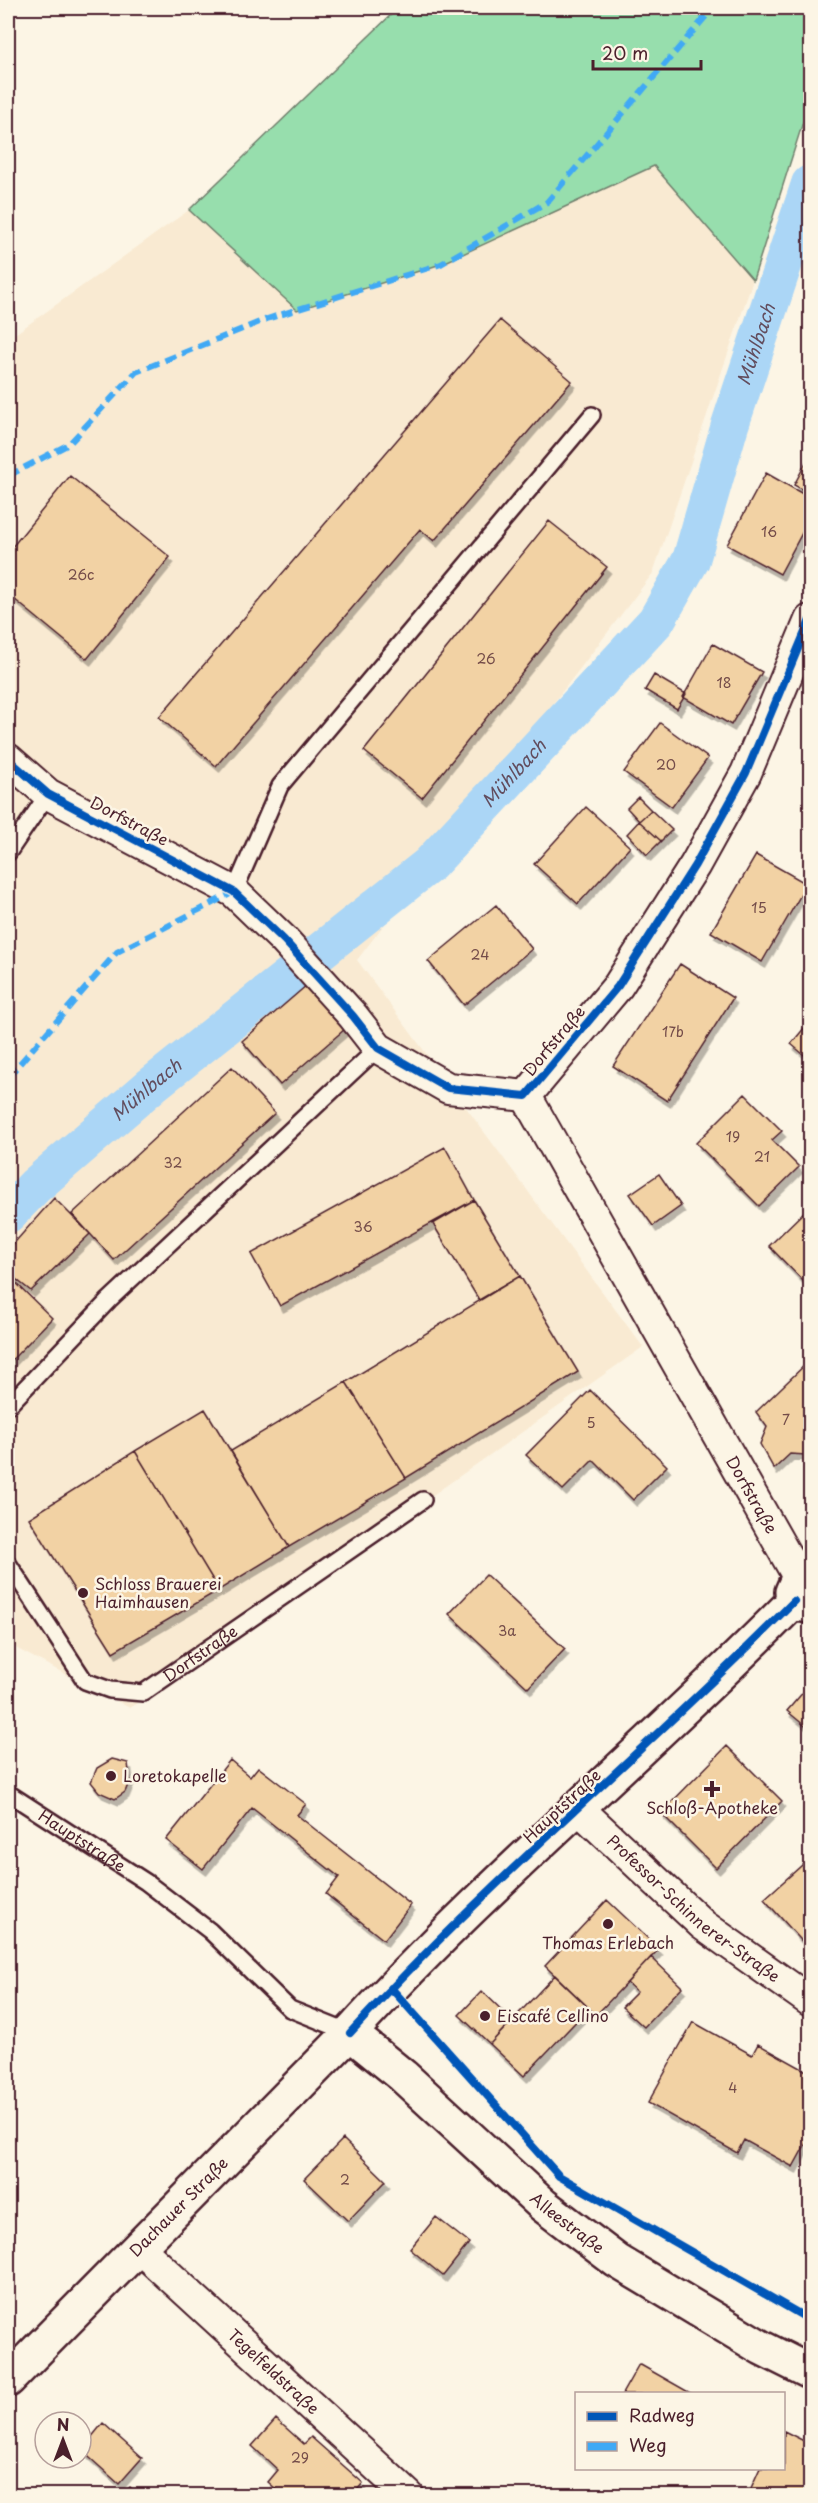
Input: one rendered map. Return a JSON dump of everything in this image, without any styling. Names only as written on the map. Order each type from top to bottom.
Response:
[{"type":"main road","name":"Hauptstraße","points":[[350,2033],[391,1988],[478,1903],[804,1592]]},
{"type":"main road","name":"Dachauer Straße","points":[[8,2380],[350,2033]]},
{"type":"main road","name":"Alleestraße","points":[[350,2033],[403,2076],[543,2205],[616,2261],[762,2348],[810,2372]]},
{"type":"street","name":"Dorfstraße","points":[[526,1096],[618,986],[695,865],[746,773],[810,620]]},
{"type":"street","name":"Dorfstraße","points":[[8,759],[48,794],[234,892],[284,940],[353,1016],[378,1048],[448,1088],[526,1096]]},
{"type":"street","name":"Dorfstraße","points":[[526,1096],[804,1592]]},
{"type":"street","name":"Professor-Schinnerer-Straße","points":[[579,1809],[703,1925],[810,2001]]},
{"type":"street","name":"Tegelfeldstraße","points":[[138,2247],[409,2496]]},
{"type":"lane","points":[[234,892],[280,786],[592,415]]},
{"type":"lane","points":[[8,853],[48,794]]},
{"type":"lane","points":[[8,1406],[108,1300],[378,1048]]},
{"type":"lane","name":"Dorfstraße","points":[[8,1563],[84,1681],[110,1690],[143,1694],[423,1500]]},
{"type":"lane","name":"Hauptstraße","points":[[8,1793],[146,1882],[210,1931],[290,2009],[350,2033]]},
{"type":"shaded area","points":[[654,166],[753,280],[653,573],[357,960],[643,1347],[130,1708],[8,1644],[8,339],[189,210],[297,310],[441,264]]},
{"type":"green space","points":[[398,8],[810,8],[810,100],[753,280],[654,166],[441,264],[297,310],[189,210]]},
{"type":"building","points":[[500,320],[572,381],[434,541],[420,529],[216,766],[159,717]]},
{"type":"building","points":[[810,455],[810,494],[794,485]]},
{"type":"building","points":[[766,473],[810,498],[810,518],[780,574],[727,545]]},
{"type":"building","points":[[70,476],[170,557],[87,659],[8,594],[8,552]]},
{"type":"building","points":[[549,521],[607,567],[422,798],[364,751]]},
{"type":"building","points":[[713,644],[762,672],[731,725],[683,697]]},
{"type":"building","points":[[654,675],[686,694],[677,709],[645,690]]},
{"type":"building","points":[[660,723],[708,758],[672,807],[624,772]]},
{"type":"building","points":[[638,797],[651,810],[639,821],[627,808]]},
{"type":"building","points":[[586,807],[630,847],[578,904],[534,864]]},
{"type":"building","points":[[651,810],[672,830],[661,841],[639,821]]},
{"type":"building","points":[[639,821],[661,841],[647,855],[627,834]]},
{"type":"building","points":[[756,855],[807,884],[762,962],[711,932]]},
{"type":"building","points":[[496,905],[532,949],[464,1005],[428,961]]},
{"type":"building","points":[[680,964],[733,998],[667,1101],[613,1066]]},
{"type":"building","points":[[307,985],[345,1029],[280,1085],[242,1041]]},
{"type":"building","points":[[810,1021],[810,1060],[791,1044]]},
{"type":"building","points":[[232,1067],[275,1113],[114,1260],[72,1214]]},
{"type":"building","points":[[745,1094],[782,1131],[772,1140],[799,1167],[759,1206],[696,1143]]},
{"type":"building","points":[[445,1147],[474,1200],[280,1306],[251,1254]]},
{"type":"building","points":[[659,1174],[681,1206],[653,1226],[630,1194]]},
{"type":"building","points":[[54,1198],[90,1234],[31,1291],[8,1273],[8,1250]]},
{"type":"building","points":[[474,1200],[520,1276],[479,1300],[433,1224]]},
{"type":"building","points":[[810,1206],[810,1276],[804,1282],[769,1246]]},
{"type":"building","points":[[8,1275],[52,1318],[8,1364]]},
{"type":"building","points":[[520,1276],[578,1372],[406,1478],[346,1382]]},
{"type":"building","points":[[810,1360],[810,1451],[806,1455],[790,1454],[774,1469],[760,1444],[767,1427],[756,1412]]},
{"type":"building","points":[[346,1382],[406,1478],[289,1547],[231,1451]]},
{"type":"building","points":[[590,1390],[667,1466],[633,1500],[593,1460],[563,1490],[526,1455]]},
{"type":"building","points":[[205,1409],[289,1547],[219,1590],[135,1451]]},
{"type":"building","points":[[135,1451],[219,1590],[113,1652],[29,1518]]},
{"type":"building","points":[[486,1575],[565,1649],[528,1688],[449,1614]]},
{"type":"building","points":[[805,1690],[810,1694],[810,1730],[787,1711]]},
{"type":"building","points":[[727,1746],[782,1801],[716,1868],[661,1813]]},
{"type":"building","name":"Loretokapelle","points":[[112,1759],[128,1763],[130,1780],[125,1792],[115,1799],[99,1792],[91,1782],[97,1768]]},
{"type":"building","points":[[230,1760],[250,1777],[258,1767],[306,1804],[297,1815],[411,1905],[384,1940],[326,1894],[339,1877],[252,1808],[203,1869],[166,1840]]},
{"type":"building","points":[[810,1858],[810,1946],[808,1948],[764,1899]]},
{"type":"building","points":[[607,1900],[659,1949],[596,2015],[545,1966]]},
{"type":"building","points":[[651,1957],[682,1987],[644,2027],[622,2007],[637,1992],[627,1983]]},
{"type":"building","points":[[555,1975],[589,2008],[524,2076],[490,2044]]},
{"type":"building","points":[[482,1991],[512,2020],[490,2044],[459,2015]]},
{"type":"building","points":[[693,2022],[752,2055],[758,2044],[810,2073],[810,2136],[793,2167],[744,2140],[737,2153],[648,2103]]},
{"type":"building","points":[[343,2139],[386,2181],[348,2221],[304,2179]]},
{"type":"building","points":[[436,2217],[469,2243],[443,2276],[410,2249]]},
{"type":"building","points":[[639,2364],[688,2392],[623,2392]]},
{"type":"building","points":[[276,2419],[304,2444],[311,2437],[363,2483],[352,2496],[284,2496],[268,2482],[278,2470],[252,2446]]},
{"type":"building","points":[[103,2423],[142,2458],[119,2484],[93,2461],[93,2435]]},
{"type":"building","points":[[785,2432],[810,2444],[810,2496],[768,2496],[751,2488],[759,2470],[785,2470]]},
{"type":"building","points":[[130,2487],[139,2496],[122,2496]]},
{"type":"waterway","name":"Mühlbach","points":[[8,1214],[35,1186],[152,1085],[430,864],[656,621],[691,560],[730,425],[810,184]]},
{"type":"marked path","points":[[8,476],[69,444],[136,372],[267,319],[441,264],[547,202],[713,8]]},
{"type":"marked path","points":[[8,1077],[117,952],[234,892]]},
{"type":"cycle path","points":[[8,759],[48,794],[234,892],[284,940],[353,1016],[378,1048],[448,1088],[526,1096],[618,986],[695,865],[746,773],[810,620]]},
{"type":"cycle path","points":[[350,2033],[458,1922],[794,1601]]},
{"type":"cycle path","points":[[391,1988],[559,2176],[810,2320]]},
{"type":"place","name":"Schloss Brauerei Haimhausen","points":[[83,1593]]},
{"type":"place","name":"Loretokapelle","points":[[111,1776]]},
{"type":"place","name":"Schloß-Apotheke","points":[[712,1789]]},
{"type":"place","name":"Thomas Erlebach","points":[[608,1924]]},
{"type":"place","name":"Eiscafé Cellino","points":[[485,2016]]}]
